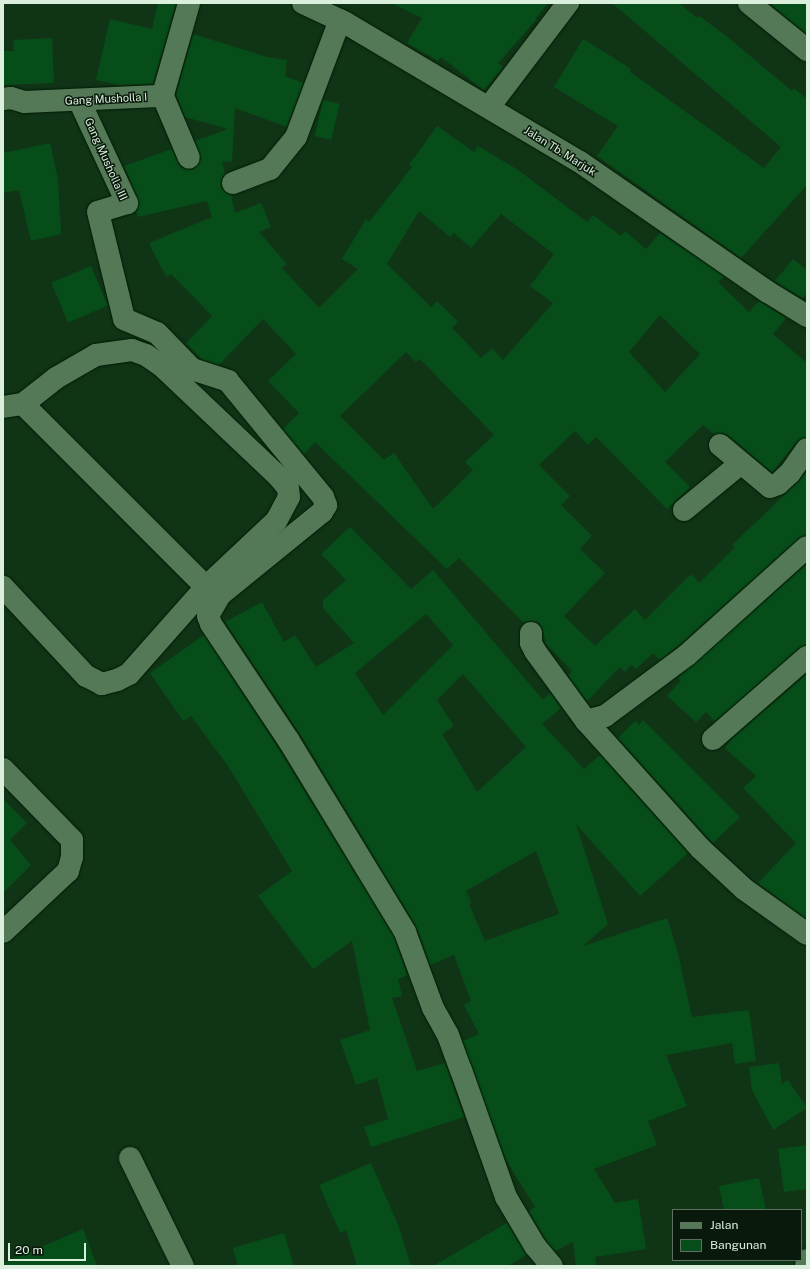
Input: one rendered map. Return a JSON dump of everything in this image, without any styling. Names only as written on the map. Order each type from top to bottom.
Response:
[{"type":"street","name":"Gang Musholla I","points":[[3,99],[11,98],[19,102],[79,100],[162,94],[189,3]]},
{"type":"street","name":"Jalan Tb. Marjuk","points":[[303,3],[340,20],[580,162],[768,292],[807,316]]},
{"type":"street","points":[[489,107],[568,3]]},
{"type":"street","points":[[749,3],[807,50]]},
{"type":"street","points":[[233,184],[270,169],[296,137],[340,20]]},
{"type":"street","points":[[162,94],[189,158]]},
{"type":"street","name":"Gang Musholla III","points":[[79,100],[127,203],[98,212],[122,316],[126,321],[157,333],[192,369],[218,376],[228,381],[323,497],[326,506],[316,519],[220,595],[208,616],[211,624],[289,741],[405,932],[433,1008],[448,1035],[506,1197],[535,1246],[552,1266]]},
{"type":"street","points":[[3,587],[86,676],[102,684],[117,680],[129,674],[206,587],[276,521],[285,509],[289,497],[288,488],[279,477],[163,367],[146,355],[132,350],[96,355],[56,378],[13,406],[206,587]]},
{"type":"street","points":[[720,445],[770,487],[790,473],[807,449]]},
{"type":"street","points":[[684,510],[741,463]]},
{"type":"street","points":[[586,721],[614,710],[687,655],[807,546]]},
{"type":"street","points":[[531,633],[531,644],[535,651],[586,721],[701,849],[744,889],[807,934]]},
{"type":"street","points":[[713,739],[804,667]]},
{"type":"street","points":[[3,768],[72,840],[72,858],[68,871],[3,932]]},
{"type":"street","points":[[130,1158],[183,1266]]},
{"type":"street","points":[[806,1266],[807,1260]]},
{"type":"building","points":[[158,3],[176,3],[153,84],[120,85],[96,80],[110,19],[152,29]]},
{"type":"building","points":[[391,3],[548,3],[535,19],[536,20],[498,63],[503,67],[484,90],[441,57],[438,61],[407,43],[422,18]]},
{"type":"building","points":[[612,3],[679,3],[697,18],[699,16],[725,35],[792,91],[794,88],[807,99],[807,185],[741,258],[597,156],[618,126],[554,87],[583,39],[630,68],[630,72],[764,168],[781,147]]},
{"type":"building","points":[[769,3],[807,3],[807,34]]},
{"type":"building","points":[[193,34],[267,57],[287,60],[285,76],[303,83],[287,127],[235,108],[232,162],[222,161],[225,174],[221,181],[221,188],[231,195],[235,213],[261,203],[271,227],[259,232],[287,264],[282,268],[319,308],[358,269],[342,259],[366,219],[369,222],[412,167],[409,165],[437,126],[474,152],[478,146],[518,170],[587,222],[593,215],[621,236],[625,231],[646,249],[660,233],[724,276],[718,282],[749,312],[759,301],[786,318],[773,334],[807,363],[807,437],[797,441],[772,472],[728,435],[722,433],[714,434],[703,425],[665,462],[690,487],[667,509],[596,437],[588,445],[575,431],[539,465],[570,496],[561,505],[592,536],[580,549],[605,573],[564,616],[595,646],[635,609],[645,620],[691,574],[699,583],[735,547],[732,545],[798,482],[807,471],[807,535],[799,538],[679,645],[660,660],[653,653],[636,669],[631,665],[625,672],[620,667],[587,701],[568,675],[572,671],[546,644],[542,627],[538,622],[531,621],[524,623],[459,558],[447,569],[315,442],[304,454],[283,429],[299,413],[268,381],[296,354],[263,319],[219,365],[203,360],[186,343],[212,316],[171,274],[166,277],[149,243],[212,217],[207,201],[138,217],[136,211],[138,198],[124,166],[172,149],[181,168],[193,170],[201,159],[195,141],[228,129],[185,117],[176,95]],"holes":[[[419,211],[450,237],[454,233],[471,248],[501,214],[554,254],[530,286],[553,303],[503,360],[492,348],[481,358],[452,328],[458,322],[437,301],[431,307],[387,264]],[[660,315],[700,354],[665,392],[629,352]],[[406,352],[416,362],[420,359],[494,435],[465,462],[473,470],[433,509],[394,453],[384,460],[340,416]]]},
{"type":"building","points":[[52,38],[54,83],[3,85],[3,51],[14,51],[13,40]]},
{"type":"building","points":[[323,100],[340,104],[331,140],[315,136]]},
{"type":"building","points":[[50,143],[58,179],[61,234],[31,241],[19,190],[3,193],[3,153]]},
{"type":"building","points":[[793,259],[807,270],[807,293],[802,298],[775,281]]},
{"type":"building","points":[[91,266],[108,306],[68,322],[51,283]]},
{"type":"building","points":[[350,527],[411,589],[433,570],[543,700],[550,693],[561,708],[542,724],[584,769],[600,755],[688,853],[640,896],[576,824],[608,924],[583,946],[667,918],[677,949],[692,1017],[749,1010],[756,1061],[735,1064],[732,1043],[666,1055],[687,1106],[648,1121],[657,1145],[594,1169],[615,1203],[638,1199],[646,1249],[595,1257],[596,1266],[576,1266],[573,1242],[555,1251],[545,1239],[529,1211],[535,1207],[506,1160],[463,1041],[479,1034],[464,1005],[471,1001],[454,955],[430,965],[416,926],[300,734],[225,622],[262,602],[284,642],[295,635],[316,667],[354,643],[323,608],[323,600],[346,580],[321,554]],"holes":[[[426,614],[453,645],[383,715],[355,673]],[[463,674],[526,747],[477,792],[442,734],[454,726],[437,700]],[[536,851],[559,914],[485,941],[469,904],[472,903],[466,891]]]},
{"type":"building","points":[[807,564],[807,645],[799,648],[715,721],[706,712],[696,722],[667,696],[681,681],[678,678]]},
{"type":"building","points":[[204,635],[278,748],[394,937],[407,975],[398,979],[402,996],[392,998],[417,1071],[445,1063],[464,1117],[371,1147],[364,1127],[388,1119],[377,1078],[356,1085],[340,1040],[370,1030],[352,941],[313,969],[258,896],[292,871],[228,766],[191,716],[183,721],[150,673]]},
{"type":"building","points":[[807,674],[807,919],[758,883],[796,843],[743,788],[756,776],[725,748],[732,739]]},
{"type":"building","points":[[643,720],[740,817],[713,843],[618,738],[635,721],[639,725]]},
{"type":"building","points":[[3,799],[27,823],[10,840],[31,865],[3,893]]},
{"type":"building","points":[[779,1063],[782,1084],[788,1080],[807,1108],[773,1130],[752,1090],[749,1067]]},
{"type":"building","points":[[807,1145],[807,1189],[784,1192],[778,1149]]},
{"type":"building","points":[[371,1163],[399,1227],[411,1266],[357,1266],[346,1230],[340,1233],[319,1185]]},
{"type":"building","points":[[759,1178],[766,1209],[724,1209],[719,1186]]},
{"type":"building","points":[[507,1223],[526,1255],[508,1266],[433,1266]]},
{"type":"building","points":[[83,1229],[97,1266],[3,1266],[3,1263]]},
{"type":"building","points":[[284,1233],[294,1266],[238,1266],[233,1248]]}]
